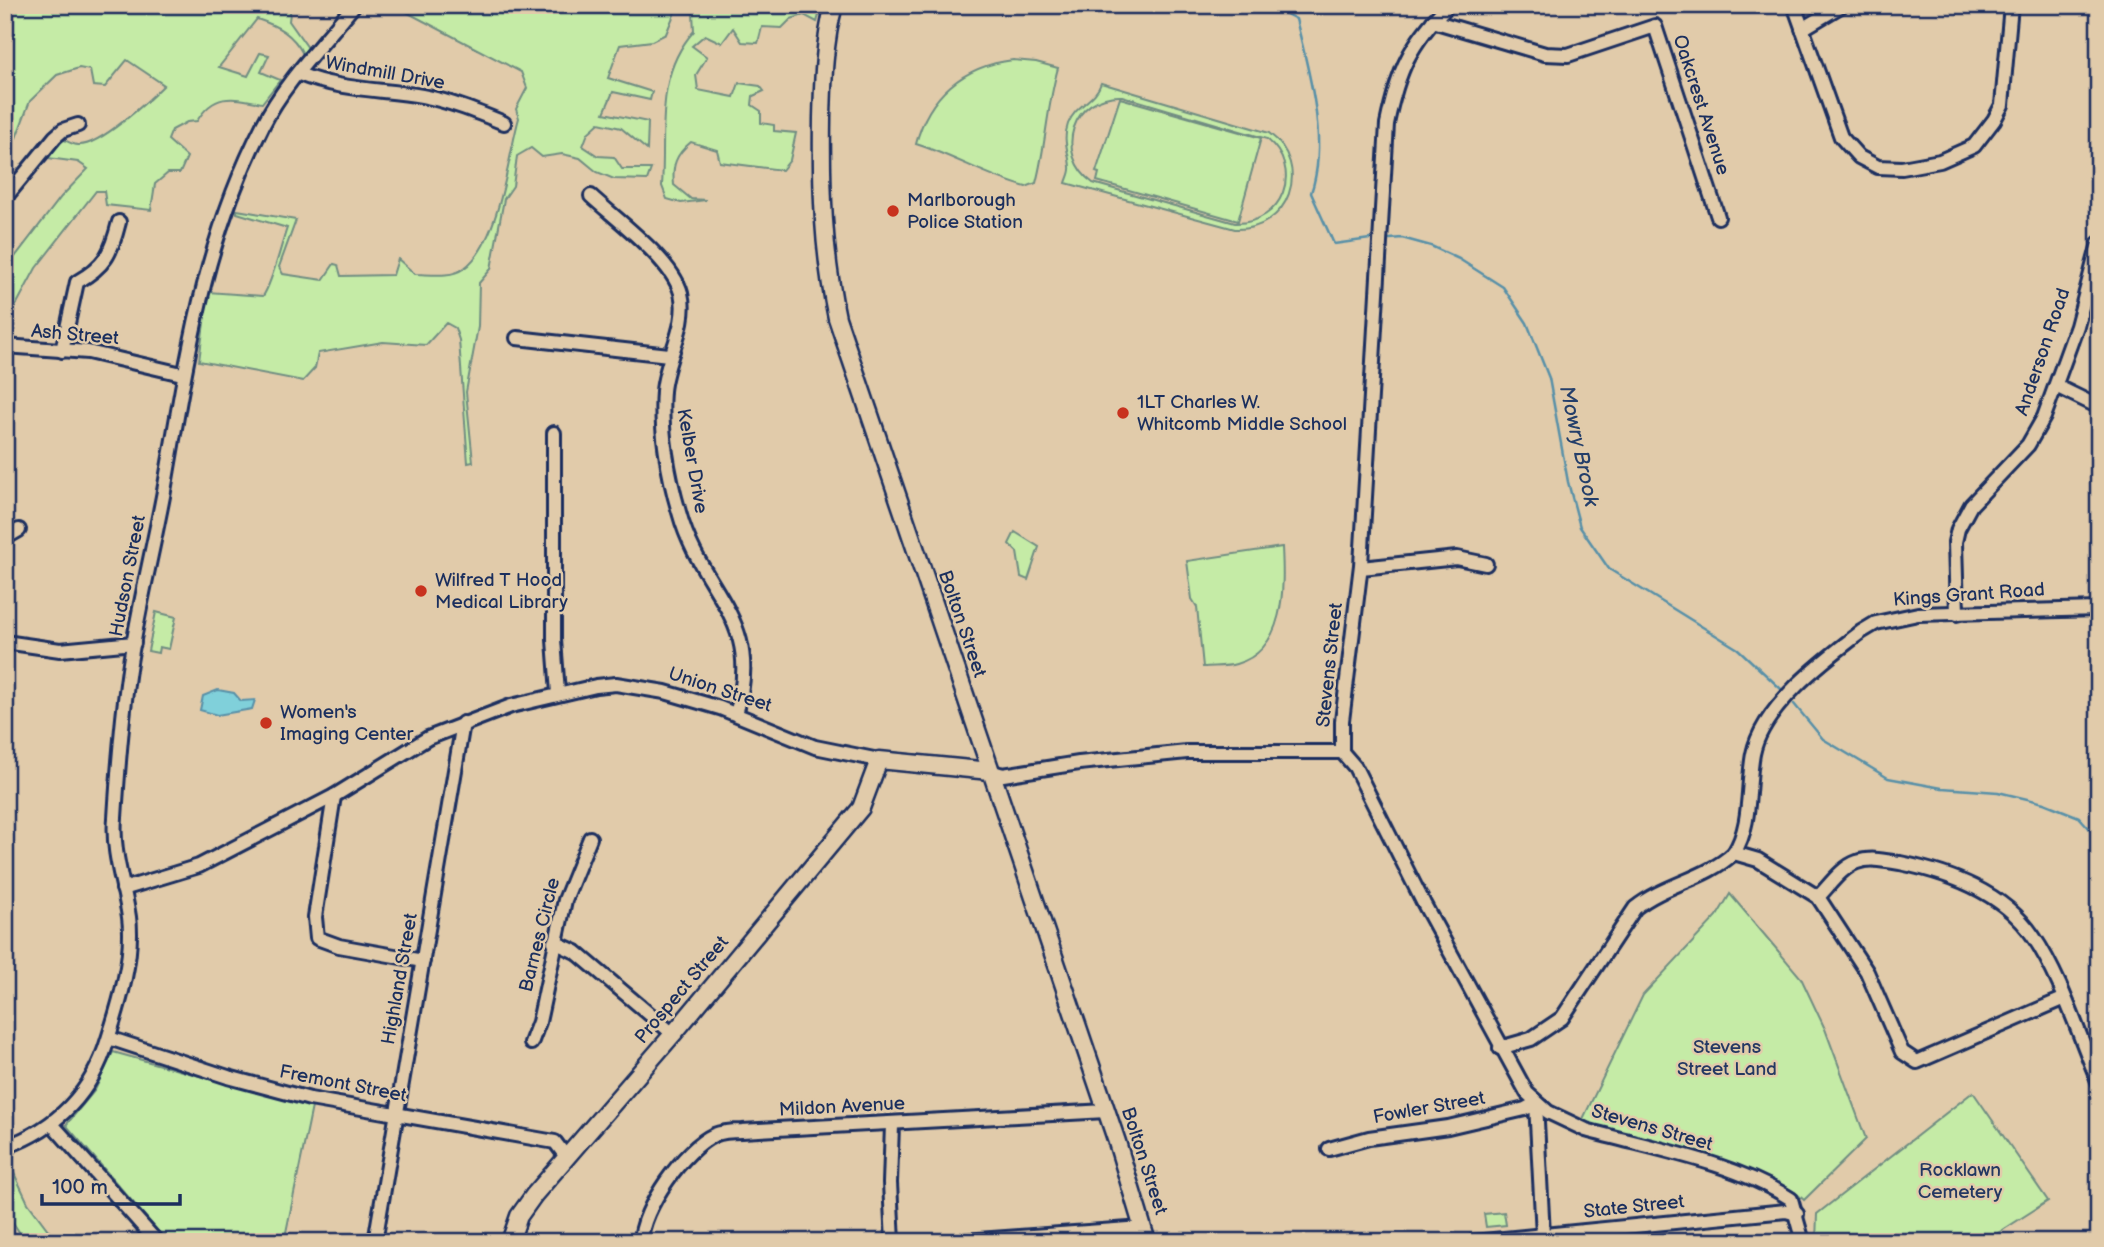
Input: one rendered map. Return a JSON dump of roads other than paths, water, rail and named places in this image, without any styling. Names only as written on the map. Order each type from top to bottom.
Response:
[{"type":"main road","name":"Bolton Street","points":[[834,5],[824,74],[821,190],[824,232],[837,318],[1106,1111],[1145,1235]]},
{"type":"main road","name":"Union Street","points":[[879,760],[990,771]]},
{"type":"main road","name":"Prospect Street","points":[[510,1242],[519,1216],[861,808],[879,760]]},
{"type":"street","name":"Hudson Street","points":[[5,1147],[52,1124],[83,1094],[94,1077],[109,1038],[130,944],[116,859],[115,820],[134,643],[160,512],[182,374],[203,281],[234,193],[265,121],[354,5]]},
{"type":"street","name":"Stevens Street","points":[[1448,5],[1420,34],[1403,65],[1395,83],[1385,142],[1361,568],[1343,710],[1342,752],[1355,767],[1500,1048],[1536,1103],[1566,1123],[1717,1167],[1770,1186],[1791,1199],[1803,1242]]},
{"type":"street","points":[[1794,5],[1841,137],[1859,158],[1878,167],[1902,168],[1940,161],[1973,146],[1994,120],[2002,105],[2011,5]]},
{"type":"street","points":[[1802,29],[1842,5]]},
{"type":"street","name":"Oakcrest Avenue","points":[[1433,21],[1545,54],[1568,55],[1655,26],[1718,217]]},
{"type":"street","name":"Windmill Drive","points":[[299,74],[349,88],[425,97],[466,108],[504,123]]},
{"type":"street","points":[[5,198],[55,137],[63,130],[78,125]]},
{"type":"street","name":"Kelber Drive","points":[[591,196],[653,254],[677,281],[684,307],[683,319],[669,355],[663,411],[673,485],[687,534],[724,602],[743,647],[745,677],[736,714]]},
{"type":"street","points":[[62,351],[77,282],[98,270],[113,247],[119,222]]},
{"type":"street","name":"Anderson Road","points":[[1957,614],[1955,542],[1958,529],[1971,505],[2028,445],[2056,386],[2095,268],[2099,243]]},
{"type":"street","points":[[517,338],[669,355]]},
{"type":"street","name":"Ash Street","points":[[5,346],[112,356],[182,374]]},
{"type":"street","points":[[2056,386],[2099,407]]},
{"type":"street","points":[[554,433],[554,640],[558,693]]},
{"type":"street","points":[[5,544],[7,537],[19,530]]},
{"type":"street","points":[[1361,568],[1457,558],[1486,564]]},
{"type":"street","name":"Kings Grant Road","points":[[1734,853],[1745,827],[1757,740],[1768,717],[1844,645],[1876,623],[1918,614],[2099,608]]},
{"type":"street","points":[[5,642],[60,650],[134,643]]},
{"type":"street","name":"Union Street","points":[[123,889],[199,866],[334,796],[428,738],[463,723],[558,693],[616,684],[665,692],[736,714],[815,747],[879,760]]},
{"type":"street","name":"Highland Street","points":[[375,1242],[463,723]]},
{"type":"street","name":"Union Street","points":[[990,771],[1003,775],[1079,763],[1188,752],[1342,752]]},
{"type":"street","points":[[334,796],[315,917],[317,938],[339,946],[423,961]]},
{"type":"street","name":"Barnes Circle","points":[[531,1043],[539,1022],[565,900],[590,838]]},
{"type":"street","points":[[1500,1048],[1531,1039],[1562,1018],[1624,921],[1650,896],[1721,865],[1734,853],[1758,860],[1818,897],[1867,972],[1902,1052],[1917,1062],[2063,999]]},
{"type":"street","points":[[1818,897],[1851,864],[1870,859],[1924,868],[1958,879],[1998,902],[2032,935],[2099,1083]]},
{"type":"street","points":[[554,942],[576,952],[673,1034]]},
{"type":"street","name":"Fremont Street","points":[[109,1038],[269,1089],[555,1142],[567,1158]]},
{"type":"street","points":[[1536,1103],[1543,1235]]},
{"type":"street","name":"Fowler Street","points":[[1329,1149],[1368,1139],[1448,1127],[1525,1109],[1536,1103]]},
{"type":"street","name":"Mildon Avenue","points":[[641,1242],[645,1216],[652,1201],[673,1174],[713,1135],[742,1130],[892,1125],[1106,1111]]},
{"type":"street","points":[[52,1124],[157,1242]]},
{"type":"street","points":[[892,1125],[890,1183],[893,1242]]},
{"type":"street","name":"State Street","points":[[1474,1242],[1786,1211],[1797,1214]]},
{"type":"street","points":[[950,1242],[1145,1235]]},
{"type":"water","points":[[218,690],[234,693],[241,701],[255,700],[252,709],[217,715],[200,710],[203,696]]},
{"type":"waterway","name":"Mowry Brook","points":[[1268,5],[1296,19],[1306,62],[1318,129],[1316,173],[1311,193],[1334,244],[1370,239]]},
{"type":"waterway","name":"Mowry Brook","points":[[1390,239],[1402,238],[1431,246],[1459,259],[1503,287],[1527,323],[1549,378],[1568,482],[1580,527],[1609,569],[1738,649],[1781,689]]},
{"type":"waterway","name":"Mowry Brook","points":[[1794,704],[1823,739],[1888,778],[1942,788],[1998,792],[2044,803],[2079,817],[2099,839]]},
{"type":"place","name":"Marlborough Police Station","points":[[893,211]]},
{"type":"place","name":"1LT Charles W. Whitcomb Middle School","points":[[1123,413]]},
{"type":"place","name":"Wilfred T Hood Medical Library","points":[[421,591]]},
{"type":"place","name":"Women's Imaging Center","points":[[266,723]]},
{"type":"park label","name":"Stevens Street Land","points":[[1727,1058]]},
{"type":"park label","name":"Rocklawn Cemetery","points":[[1960,1181]]}]
